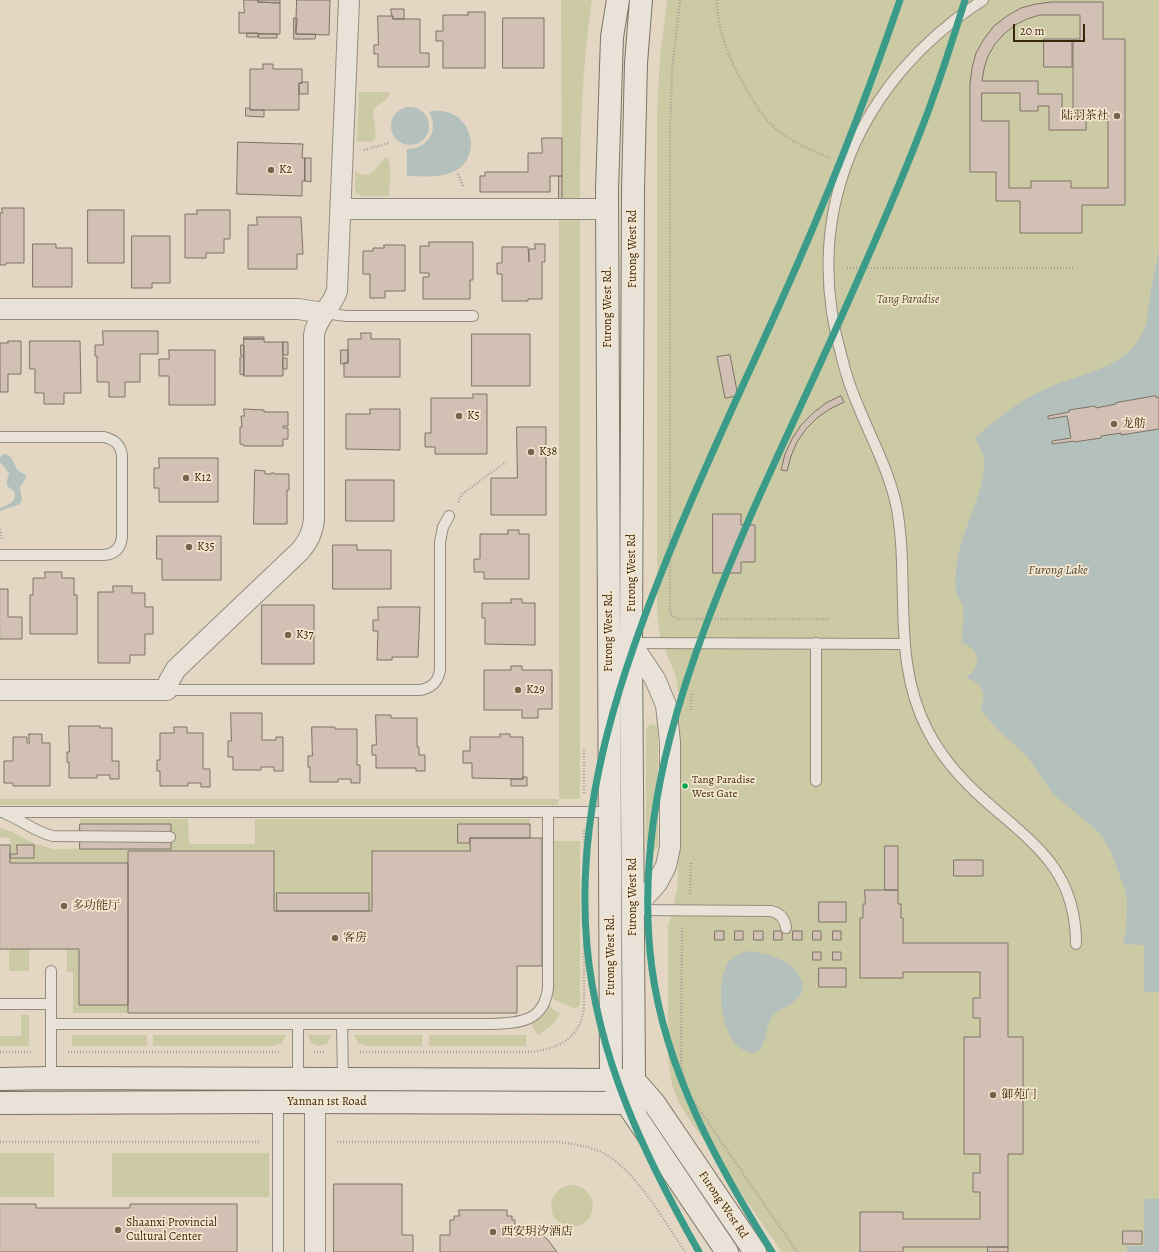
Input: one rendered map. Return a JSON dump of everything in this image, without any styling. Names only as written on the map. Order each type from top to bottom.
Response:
[{"type":"main road","name":"Furong West Rd.","points":[[611,1080],[607,209],[612,37],[618,0]]},
{"type":"main road","name":"Furong West Rd","points":[[641,0],[636,63],[633,190],[631,643],[634,1080],[654,1104],[755,1252]]},
{"type":"main road","name":"Yannan 1st Road","points":[[0,1079],[634,1080]]},
{"type":"main road","points":[[611,1080],[727,1252]]},
{"type":"main road","name":"Yannan 1st Road","points":[[0,1103],[316,1102],[654,1104]]},
{"type":"street","points":[[0,690],[167,690],[169,681],[176,669],[300,551],[311,537],[314,519],[314,335],[317,325],[335,298],[337,291],[349,0]]},
{"type":"street","points":[[341,209],[607,209]]},
{"type":"street","points":[[0,309],[298,309],[324,313]]},
{"type":"street","points":[[631,643],[655,679],[666,705],[670,742],[670,847],[666,866],[657,883],[633,910]]},
{"type":"street","points":[[316,1102],[316,1252]]},
{"type":"lane","points":[[983,0],[937,34],[901,70],[885,90],[861,130],[847,164],[838,192],[833,217],[828,268],[831,308],[842,358],[858,406],[887,472],[895,501],[901,552],[904,644],[907,669],[913,694],[920,713],[934,740],[951,766],[964,781],[1033,842],[1053,866],[1064,883],[1071,902],[1075,923],[1076,944]]},
{"type":"lane","points":[[324,313],[346,316],[473,316]]},
{"type":"lane","points":[[0,437],[104,437],[117,442],[121,448],[122,455],[122,537],[119,547],[108,555],[0,555]]},
{"type":"lane","points":[[167,690],[420,690],[428,688],[439,678],[440,670],[440,542],[443,527],[449,516]]},
{"type":"lane","points":[[631,643],[904,644]]},
{"type":"lane","points":[[816,643],[816,781]]},
{"type":"lane","points":[[51,1024],[501,1024],[529,1019],[538,1013],[546,999],[548,988],[548,812]]},
{"type":"lane","points":[[0,813],[610,812]]},
{"type":"lane","points":[[0,813],[12,817],[39,832],[52,836],[170,837]]},
{"type":"lane","points":[[633,910],[772,911],[781,916],[785,922],[786,928]]},
{"type":"lane","points":[[51,971],[51,1078]]},
{"type":"lane","points":[[0,1004],[51,1004]]},
{"type":"lane","points":[[298,1024],[298,1079]]},
{"type":"lane","points":[[342,1024],[343,1079]]},
{"type":"lane","points":[[278,1102],[278,1252]]},
{"type":"path","points":[[680,0],[674,50],[670,113],[670,612],[672,616],[679,619],[829,619]]},
{"type":"path","points":[[716,0],[718,21],[726,48],[742,81],[771,125],[798,144],[826,157],[847,164]]},
{"type":"path","points":[[828,268],[1073,268]]},
{"type":"path","points":[[449,516],[462,494],[506,462]]},
{"type":"path","points":[[691,694],[691,718]]},
{"type":"path","points":[[0,1052],[530,1052],[551,1049],[569,1039],[579,1025],[584,1005],[584,744]]},
{"type":"path","points":[[691,856],[691,890],[681,930],[681,1058],[684,1082],[694,1103],[797,1252]]},
{"type":"path","points":[[0,1142],[278,1142]]},
{"type":"path","points":[[316,1142],[558,1142],[581,1145],[603,1153],[623,1167],[638,1184],[685,1252]]},
{"type":"green space","points":[[561,0],[592,0],[582,99],[580,199],[562,200]]},
{"type":"green space","name":"Tang Paradise","points":[[667,0],[1159,0],[1159,1252],[782,1252],[683,1110],[677,1098],[672,1085],[668,1058],[668,928],[677,890],[678,877],[678,692],[676,677],[660,637],[657,610],[657,113],[660,59]]},
{"type":"green space","points":[[359,92],[390,92],[387,99],[373,111],[376,137],[371,142],[357,141]]},
{"type":"green space","points":[[387,157],[390,166],[389,196],[361,196],[355,193],[355,171],[367,175],[371,174]]},
{"type":"green space","points":[[559,218],[580,218],[580,799],[559,799]]},
{"type":"green space","points":[[652,724],[657,726],[658,730],[658,846],[654,850],[649,849],[646,844],[646,730],[648,726]]},
{"type":"green space","points":[[0,799],[559,799],[558,805],[0,805]]},
{"type":"green space","points":[[80,819],[188,819],[189,844],[255,844],[255,819],[530,819],[530,824],[458,824],[458,843],[470,843],[470,851],[372,851],[372,911],[277,893],[277,911],[274,911],[274,851],[128,863],[10,863],[10,858],[34,845],[17,845],[17,854],[10,854],[10,838],[0,837],[0,828],[10,831],[35,844],[53,849],[171,849],[171,824],[80,824]]},
{"type":"green space","points":[[553,841],[580,841],[580,1005],[575,1009],[553,999]]},
{"type":"green space","points":[[9,949],[29,949],[29,971],[9,971]]},
{"type":"green space","points":[[67,949],[79,949],[79,1005],[128,1005],[128,1013],[73,1013],[73,972],[67,971]]},
{"type":"green space","points":[[549,1006],[560,1014],[551,1026],[538,1035],[531,1024],[542,1017]]},
{"type":"green space","points":[[21,1015],[29,1015],[29,1046],[0,1046],[0,1036],[21,1036]]},
{"type":"green space","points":[[72,1035],[147,1035],[147,1046],[72,1046]]},
{"type":"green space","points":[[153,1035],[286,1035],[282,1043],[274,1046],[153,1046]]},
{"type":"green space","points":[[308,1035],[331,1035],[328,1043],[320,1046],[312,1043]]},
{"type":"green space","points":[[354,1035],[422,1035],[422,1046],[366,1046],[358,1043]]},
{"type":"green space","points":[[429,1035],[526,1035],[526,1046],[429,1046]]},
{"type":"green space","points":[[0,1153],[54,1153],[54,1197],[0,1197]]},
{"type":"green space","points":[[112,1153],[269,1153],[269,1197],[112,1197]]},
{"type":"green space","points":[[568,1185],[576,1185],[584,1188],[590,1194],[593,1206],[590,1218],[584,1224],[576,1227],[568,1227],[560,1224],[554,1218],[551,1210],[551,1202],[554,1194],[560,1188]]},
{"type":"water","points":[[410,107],[423,113],[429,126],[423,139],[410,145],[397,139],[391,126],[397,113]]},
{"type":"water","points":[[429,112],[446,112],[457,117],[465,125],[470,136],[471,147],[468,158],[461,167],[445,175],[407,176],[407,149],[420,146],[430,138],[433,126]]},
{"type":"water","name":"Furong Lake","points":[[1159,252],[1159,397],[1156,398],[1156,396],[1096,408],[1095,406],[1048,416],[1048,418],[1067,416],[1071,438],[1052,441],[1053,444],[1159,429],[1159,992],[1144,992],[1144,945],[1123,944],[1126,930],[1127,900],[1124,887],[1110,849],[1100,834],[1093,827],[1054,795],[1027,756],[998,730],[980,709],[983,699],[982,690],[980,686],[972,680],[966,678],[975,668],[977,658],[972,649],[961,642],[964,613],[956,592],[956,578],[957,561],[960,549],[979,492],[984,466],[983,455],[975,438],[1006,412],[1023,401],[1054,385],[1112,363],[1125,355],[1135,345],[1143,332],[1146,322]]},
{"type":"water","points":[[3,454],[10,456],[19,471],[26,476],[26,478],[20,487],[22,500],[20,504],[0,511],[0,508],[12,502],[15,497],[14,491],[7,485],[9,473],[0,462],[0,457]]},
{"type":"water","points":[[749,951],[772,956],[788,963],[799,975],[803,987],[802,993],[795,1001],[772,1017],[761,1049],[754,1053],[750,1053],[739,1047],[729,1034],[723,1014],[721,991],[724,971],[728,963],[737,955]]},
{"type":"water","points":[[1144,1199],[1159,1199],[1159,1252],[1127,1252],[1127,1246],[1144,1246]]},
{"type":"building","points":[[244,0],[280,3],[280,34],[239,33],[239,12],[244,13]]},
{"type":"building","points":[[258,0],[280,0],[280,3],[258,2]]},
{"type":"building","points":[[297,0],[330,0],[329,35],[296,34]]},
{"type":"building","name":"陆羽茶社","points":[[1052,2],[1103,2],[1103,39],[1125,39],[1125,205],[1082,205],[1082,233],[1020,233],[1020,201],[996,201],[996,172],[970,172],[970,84],[976,53],[994,26],[1021,8]],"holes":[[[1040,15],[1080,15],[1080,39],[1073,39],[1073,118],[1062,118],[1062,94],[1038,94],[1038,81],[982,81],[988,56],[995,44],[1015,25]],[[982,93],[1020,93],[1020,111],[1038,111],[1038,106],[1049,106],[1049,130],[1086,130],[1086,113],[1108,113],[1108,188],[1071,188],[1071,181],[1031,181],[1031,188],[1009,188],[1009,121],[982,121]]]},
{"type":"building","points":[[391,9],[404,9],[404,19],[393,19]]},
{"type":"building","points":[[468,12],[485,12],[485,68],[443,68],[443,41],[436,41],[436,31],[443,31],[443,15],[468,15]]},
{"type":"building","points":[[378,16],[393,16],[393,19],[420,19],[420,53],[429,53],[429,67],[378,67],[378,54],[374,54],[374,45],[378,45]]},
{"type":"building","points":[[294,18],[297,18],[296,34],[316,34],[315,39],[294,39]]},
{"type":"building","points":[[503,18],[544,18],[544,68],[503,68]]},
{"type":"building","points":[[247,33],[258,33],[258,37],[247,37]]},
{"type":"building","points":[[259,34],[277,34],[277,38],[259,38]]},
{"type":"building","points":[[1044,39],[1072,39],[1072,67],[1044,67]]},
{"type":"building","points":[[263,64],[273,64],[273,69],[302,69],[302,83],[299,83],[299,110],[250,110],[250,69],[263,69]]},
{"type":"building","points":[[308,82],[308,94],[299,94],[299,83]]},
{"type":"building","points":[[246,108],[250,108],[250,110],[264,110],[264,117],[246,116]]},
{"type":"building","points":[[542,138],[562,138],[562,176],[550,176],[550,192],[480,192],[480,176],[485,176],[485,172],[528,172],[528,153],[542,153]]},
{"type":"building","name":"K2","points":[[238,142],[303,144],[302,158],[305,158],[305,181],[302,181],[302,196],[237,194]]},
{"type":"building","points":[[305,158],[311,158],[311,182],[305,181]]},
{"type":"building","points":[[559,176],[562,176],[562,200],[559,200]]},
{"type":"building","points":[[2,208],[24,208],[24,263],[6,263],[6,265],[0,265],[0,213],[2,213]]},
{"type":"building","points":[[88,210],[124,210],[124,263],[88,263]]},
{"type":"building","points":[[197,210],[230,210],[230,239],[224,239],[224,253],[206,253],[206,258],[185,258],[185,214],[197,214]]},
{"type":"building","points":[[257,217],[301,217],[303,254],[297,254],[297,269],[248,269],[248,225],[257,225]]},
{"type":"building","points":[[132,236],[170,236],[170,283],[152,283],[152,288],[132,288]]},
{"type":"building","points":[[429,242],[473,242],[473,280],[470,280],[470,299],[423,299],[423,277],[429,277],[429,273],[420,273],[420,246],[429,246]]},
{"type":"building","points":[[33,244],[56,244],[56,248],[72,248],[72,287],[33,287]]},
{"type":"building","points":[[535,244],[545,244],[545,262],[542,262],[542,299],[528,299],[528,301],[502,301],[502,274],[497,274],[497,263],[502,263],[502,247],[528,247],[529,262],[529,249],[535,249]]},
{"type":"building","points":[[384,245],[405,245],[405,291],[385,291],[385,298],[370,298],[370,274],[363,274],[363,251],[373,251],[373,248],[384,248]]},
{"type":"building","points":[[103,331],[158,331],[158,354],[140,354],[140,382],[125,382],[125,397],[109,397],[109,382],[97,382],[97,356],[95,356],[95,345],[103,345]]},
{"type":"building","points":[[361,333],[371,333],[371,339],[400,339],[400,377],[344,377],[344,363],[348,363],[348,339],[361,339]]},
{"type":"building","points":[[472,334],[530,334],[530,386],[472,386]]},
{"type":"building","points":[[244,337],[264,337],[264,339],[244,339]]},
{"type":"building","points":[[244,339],[264,339],[264,342],[283,342],[283,376],[244,376]]},
{"type":"building","points":[[8,341],[21,341],[21,374],[8,374],[8,392],[0,392],[0,343],[8,343]]},
{"type":"building","points":[[30,341],[80,341],[81,393],[64,393],[64,404],[44,404],[44,393],[35,393],[35,369],[30,369]]},
{"type":"building","points":[[283,342],[288,342],[288,355],[283,355]]},
{"type":"building","points":[[241,345],[244,345],[244,375],[240,374],[240,357],[242,357]]},
{"type":"building","points":[[169,350],[215,350],[215,405],[169,405],[169,376],[159,376],[159,359],[169,359]]},
{"type":"building","points":[[341,350],[348,350],[348,363],[341,364]]},
{"type":"building","points":[[730,355],[738,396],[725,398],[717,357]]},
{"type":"building","points":[[283,358],[287,358],[287,369],[283,369]]},
{"type":"building","name":"K5","points":[[473,394],[487,394],[487,454],[435,454],[435,447],[425,447],[425,433],[431,433],[431,398],[473,398]]},
{"type":"building","points":[[841,396],[844,402],[817,418],[806,429],[797,442],[787,471],[781,470],[785,454],[801,425],[826,403]]},
{"type":"building","name":"龙舫","points":[[1156,396],[1156,398],[1159,397],[1159,429],[1121,435],[1121,433],[1101,436],[1101,438],[1052,444],[1052,441],[1071,438],[1067,416],[1048,419],[1048,416],[1069,412],[1069,410],[1095,406],[1096,408]]},
{"type":"building","points":[[244,409],[264,410],[264,412],[288,412],[288,426],[283,426],[283,428],[288,428],[288,439],[283,439],[283,446],[244,446],[240,444],[240,427],[242,427],[241,416],[244,416]]},
{"type":"building","points":[[370,409],[400,409],[400,450],[346,449],[346,414],[370,414]]},
{"type":"building","name":"K38","points":[[517,427],[546,427],[546,515],[491,515],[491,478],[517,478]]},
{"type":"building","name":"K12","points":[[159,458],[218,458],[218,502],[159,502],[159,488],[154,488],[154,468],[159,468]]},
{"type":"building","points":[[255,470],[265,471],[265,474],[289,474],[289,490],[287,490],[287,524],[254,524]]},
{"type":"building","points":[[346,480],[394,480],[394,521],[346,521]]},
{"type":"building","points":[[713,514],[741,514],[741,525],[755,525],[755,562],[741,562],[741,573],[713,573]]},
{"type":"building","points":[[508,530],[519,530],[519,534],[529,534],[529,579],[484,579],[484,572],[474,572],[474,559],[480,559],[480,534],[508,534]]},
{"type":"building","name":"K35","points":[[157,536],[221,536],[221,580],[162,580],[162,559],[157,559]]},
{"type":"building","points":[[333,545],[357,545],[357,550],[391,550],[391,589],[333,589]]},
{"type":"building","points":[[45,572],[62,572],[62,578],[74,578],[74,595],[77,595],[77,634],[30,634],[30,595],[33,595],[33,578],[45,578]]},
{"type":"building","points":[[113,586],[132,586],[132,593],[145,593],[145,607],[153,607],[153,634],[145,634],[145,655],[130,655],[130,663],[98,663],[98,592],[113,592]]},
{"type":"building","points":[[0,589],[8,589],[8,617],[22,617],[22,639],[0,639]]},
{"type":"building","points":[[511,599],[522,599],[522,603],[535,603],[535,645],[485,644],[485,618],[482,618],[482,603],[511,603]]},
{"type":"building","name":"K37","points":[[262,605],[314,605],[314,664],[262,664]]},
{"type":"building","points":[[378,607],[420,607],[418,657],[392,657],[392,660],[377,660],[378,631],[373,631],[373,620],[378,620]]},
{"type":"building","name":"K29","points":[[511,666],[522,666],[522,670],[552,670],[552,709],[538,709],[538,718],[522,718],[522,710],[484,710],[484,670],[511,670]]},
{"type":"building","points":[[231,713],[262,713],[262,740],[276,740],[276,737],[283,737],[283,771],[274,771],[274,767],[261,767],[261,770],[233,770],[233,757],[228,757],[228,741],[231,741]]},
{"type":"building","points":[[376,715],[391,715],[391,718],[417,718],[417,747],[419,747],[419,755],[425,755],[425,771],[416,771],[416,768],[376,768],[376,755],[372,755],[372,745],[376,745]]},
{"type":"building","points":[[69,726],[100,726],[100,728],[112,728],[112,761],[119,761],[119,779],[110,779],[110,775],[97,775],[97,778],[69,778],[69,762],[67,762],[67,752],[69,752]]},
{"type":"building","points":[[174,727],[187,727],[187,733],[203,733],[203,769],[210,769],[210,787],[201,787],[201,783],[188,783],[188,786],[160,786],[160,771],[157,771],[157,760],[160,760],[160,733],[174,733]]},
{"type":"building","points":[[312,727],[357,729],[357,765],[360,765],[360,783],[351,783],[351,779],[338,779],[338,782],[310,782],[308,756],[312,756]]},
{"type":"building","points":[[29,734],[42,734],[42,743],[50,743],[50,786],[13,786],[13,783],[4,783],[4,761],[13,761],[13,737],[27,737],[27,743],[29,743]]},
{"type":"building","points":[[500,734],[510,734],[510,737],[523,737],[523,779],[472,778],[472,763],[463,763],[463,751],[470,751],[470,737],[500,737]]},
{"type":"building","points":[[523,777],[527,777],[527,786],[511,786],[511,779],[523,779]]},
{"type":"building","points":[[80,824],[171,824],[171,849],[80,849]]},
{"type":"building","points":[[458,824],[530,824],[530,838],[470,838],[470,843],[458,843]]},
{"type":"building","name":"客房","points":[[470,838],[542,838],[542,966],[517,966],[517,1013],[128,1013],[128,851],[274,851],[274,911],[372,911],[372,851],[470,851]]},
{"type":"building","name":"多功能厅","points":[[0,845],[10,845],[10,863],[128,863],[128,1005],[79,1005],[79,949],[0,949]]},
{"type":"building","points":[[17,845],[34,845],[34,858],[10,858],[10,854],[17,854]]},
{"type":"building","points":[[885,846],[898,846],[898,890],[885,890]]},
{"type":"building","points":[[954,860],[983,860],[983,876],[954,876]]},
{"type":"building","name":"御苑门","points":[[865,890],[898,890],[898,904],[901,904],[901,918],[903,918],[903,943],[1008,943],[1008,1037],[1023,1037],[1023,1154],[1008,1154],[1008,1247],[903,1247],[903,1252],[860,1252],[860,1212],[903,1212],[903,1219],[980,1219],[980,1192],[973,1192],[973,1173],[980,1173],[980,1154],[964,1154],[964,1037],[980,1037],[980,1018],[973,1018],[973,998],[980,998],[980,972],[903,972],[903,978],[860,978],[860,918],[863,918]]},
{"type":"building","points":[[277,893],[369,893],[369,911],[277,911]]},
{"type":"building","points":[[819,902],[846,902],[846,922],[819,922]]},
{"type":"building","points":[[715,931],[724,931],[724,940],[715,940]]},
{"type":"building","points":[[735,931],[743,931],[743,940],[735,940]]},
{"type":"building","points":[[754,931],[763,931],[763,940],[754,940]]},
{"type":"building","points":[[774,931],[782,931],[782,940],[774,940]]},
{"type":"building","points":[[793,931],[802,931],[802,940],[793,940]]},
{"type":"building","points":[[813,931],[821,931],[821,940],[813,940]]},
{"type":"building","points":[[833,931],[841,931],[841,940],[833,940]]},
{"type":"building","points":[[813,952],[821,952],[821,960],[813,960]]},
{"type":"building","points":[[833,952],[841,952],[841,960],[833,960]]},
{"type":"building","points":[[819,968],[846,968],[846,987],[819,987]]},
{"type":"building","points":[[334,1184],[402,1184],[402,1235],[413,1235],[413,1252],[334,1252]]},
{"type":"building","name":"Shaanxi Provincial Cultural Center","points":[[0,1204],[36,1204],[36,1208],[130,1208],[130,1204],[237,1204],[237,1252],[0,1252]]},
{"type":"building","name":"西安玥汐酒店","points":[[459,1210],[507,1210],[507,1216],[512,1216],[512,1220],[515,1220],[515,1226],[524,1227],[541,1234],[548,1240],[557,1252],[440,1252],[440,1235],[450,1235],[450,1220],[454,1220],[454,1216],[459,1216]]},
{"type":"building","points":[[1123,1231],[1142,1231],[1142,1244],[1123,1244]]},
{"type":"building","points":[[988,1247],[1008,1247],[1008,1252],[988,1252]]},
{"type":"transit line","points":[[699,1252],[642,1143],[626,1105],[601,1027],[592,987],[587,946],[585,897],[587,849],[593,801],[602,753],[615,706],[645,614],[691,501],[782,299],[829,188],[859,114],[900,0]]},
{"type":"transit line","points":[[772,1252],[732,1186],[697,1117],[669,1045],[659,1007],[652,969],[648,910],[650,852],[658,794],[670,736],[706,624],[751,515],[896,193],[929,109],[965,0]]},
{"type":"place","name":"陆羽茶社","points":[[1117,116]]},
{"type":"place","name":"K2","points":[[271,170]]},
{"type":"place","name":"K5","points":[[459,416]]},
{"type":"place","name":"龙舫","points":[[1114,424]]},
{"type":"place","name":"K38","points":[[531,452]]},
{"type":"place","name":"K12","points":[[186,478]]},
{"type":"place","name":"K35","points":[[189,547]]},
{"type":"place","name":"K37","points":[[288,635]]},
{"type":"place","name":"K29","points":[[518,690]]},
{"type":"place","name":"Tang Paradise West Gate","points":[[685,786]]},
{"type":"place","name":"多功能厅","points":[[64,906]]},
{"type":"place","name":"客房","points":[[335,938]]},
{"type":"place","name":"御苑门","points":[[993,1095]]},
{"type":"place","name":"Shaanxi Provincial Cultural Center","points":[[118,1230]]},
{"type":"place","name":"西安玥汐酒店","points":[[493,1232]]}]
